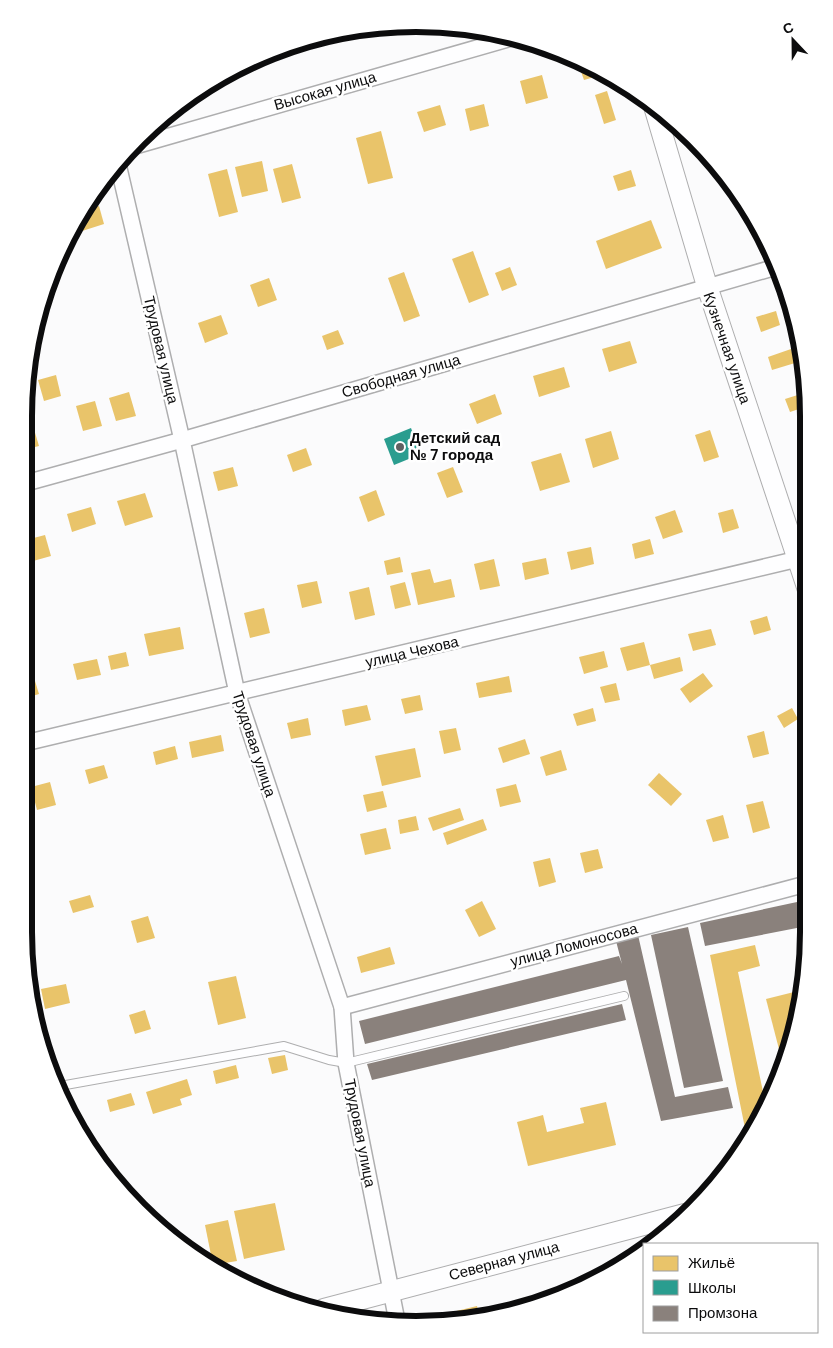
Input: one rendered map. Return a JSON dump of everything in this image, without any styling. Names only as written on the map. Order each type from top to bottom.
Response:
[{"type":"street","name":"Высокая улица","points":[[148,142],[496,41]]},
{"type":"street","name":"Кузнечная улица","points":[[657,118],[707,286],[800,565]]},
{"type":"street","name":"Трудовая улица","points":[[120,173],[182,440],[237,694],[342,1007],[346,1063],[396,1315]]},
{"type":"street","name":"Свободная улица","points":[[32,482],[770,269]]},
{"type":"street","name":"улица Чехова","points":[[32,741],[798,559]]},
{"type":"street","name":"улица Ломоносова","points":[[342,1007],[800,886]]},
{"type":"street","name":"Северная улица","points":[[335,1306],[673,1217]]},
{"type":"lane","points":[[65,1085],[284,1046],[329,1060],[346,1063],[624,996]]},
{"type":"building: Жильё","points":[[580,70],[595,77],[584,80]]},
{"type":"building: Жильё","points":[[542,75],[548,98],[526,104],[520,81]]},
{"type":"building: Жильё","points":[[607,91],[616,120],[604,124],[595,95]]},
{"type":"building: Жильё","points":[[484,104],[489,126],[470,131],[465,109]]},
{"type":"building: Жильё","points":[[440,105],[446,125],[424,132],[417,112]]},
{"type":"building: Жильё","points":[[381,131],[393,178],[368,184],[356,138]]},
{"type":"building: Жильё","points":[[262,161],[268,191],[242,197],[235,167]]},
{"type":"building: Жильё","points":[[292,164],[301,198],[282,203],[273,169]]},
{"type":"building: Жильё","points":[[227,169],[238,212],[219,217],[208,174]]},
{"type":"building: Жильё","points":[[631,170],[636,186],[618,191],[613,176]]},
{"type":"building: Жильё","points":[[99,206],[104,224],[80,232],[84,224],[94,207]]},
{"type":"building: Жильё","points":[[651,220],[662,248],[606,269],[596,241]]},
{"type":"building: Жильё","points":[[473,251],[489,295],[469,303],[452,259]]},
{"type":"building: Жильё","points":[[510,267],[517,285],[502,291],[495,273]]},
{"type":"building: Жильё","points":[[404,272],[420,316],[404,322],[388,278]]},
{"type":"building: Жильё","points":[[269,278],[277,300],[258,307],[250,285]]},
{"type":"building: Жильё","points":[[776,311],[780,325],[761,332],[756,317]]},
{"type":"building: Жильё","points":[[221,315],[228,334],[205,343],[198,323]]},
{"type":"building: Жильё","points":[[338,330],[344,344],[327,350],[322,336]]},
{"type":"building: Жильё","points":[[630,341],[637,363],[609,372],[602,349]]},
{"type":"building: Жильё","points":[[791,349],[795,363],[772,370],[768,357]]},
{"type":"building: Жильё","points":[[564,367],[570,387],[539,397],[533,376]]},
{"type":"building: Жильё","points":[[56,375],[61,396],[44,401],[38,380]]},
{"type":"building: Жильё","points":[[129,392],[136,416],[116,421],[109,398]]},
{"type":"building: Жильё","points":[[495,394],[502,414],[477,424],[469,404]]},
{"type":"building: Жильё","points":[[800,394],[800,409],[790,412],[785,399]]},
{"type":"building: Жильё","points":[[95,401],[102,426],[83,431],[76,406]]},
{"type":"building: Жильё","points":[[32,426],[39,446],[32,448]]},
{"type":"building: Жильё","points":[[710,430],[719,457],[704,462],[695,435]]},
{"type":"building: Жильё","points":[[611,431],[619,459],[593,468],[585,439]]},
{"type":"building: Жильё","points":[[306,448],[312,465],[293,472],[287,455]]},
{"type":"building: Жильё","points":[[561,453],[570,482],[540,491],[531,462]]},
{"type":"building: Жильё","points":[[233,467],[238,486],[218,491],[213,472]]},
{"type":"building: Жильё","points":[[453,467],[463,492],[447,498],[437,473]]},
{"type":"building: Жильё","points":[[376,490],[385,515],[368,522],[359,497]]},
{"type":"building: Жильё","points":[[145,493],[153,517],[125,526],[117,501]]},
{"type":"building: Жильё","points":[[91,507],[96,524],[72,532],[67,514]]},
{"type":"building: Жильё","points":[[733,509],[739,528],[723,533],[718,513]]},
{"type":"building: Жильё","points":[[675,510],[683,532],[663,539],[655,517]]},
{"type":"building: Жильё","points":[[45,535],[51,556],[32,561],[32,538]]},
{"type":"building: Жильё","points":[[650,539],[654,554],[635,559],[632,544]]},
{"type":"building: Жильё","points":[[591,547],[594,564],[571,570],[567,552]]},
{"type":"building: Жильё","points":[[400,557],[403,572],[387,575],[384,561]]},
{"type":"building: Жильё","points":[[546,558],[549,574],[525,580],[522,563]]},
{"type":"building: Жильё","points":[[494,559],[500,586],[480,590],[474,564]]},
{"type":"building: Жильё","points":[[430,569],[434,583],[451,579],[455,597],[418,605],[411,573]]},
{"type":"building: Жильё","points":[[317,581],[322,603],[302,608],[297,585]]},
{"type":"building: Жильё","points":[[405,582],[411,605],[395,609],[390,586]]},
{"type":"building: Жильё","points":[[369,587],[375,615],[355,620],[349,592]]},
{"type":"building: Жильё","points":[[264,608],[270,633],[250,638],[244,613]]},
{"type":"building: Жильё","points":[[767,616],[771,630],[754,635],[750,621]]},
{"type":"building: Жильё","points":[[180,627],[184,649],[149,656],[144,634]]},
{"type":"building: Жильё","points":[[711,629],[716,645],[693,651],[688,634]]},
{"type":"building: Жильё","points":[[644,642],[650,665],[627,671],[620,648]]},
{"type":"building: Жильё","points":[[604,651],[608,667],[584,674],[579,657]]},
{"type":"building: Жильё","points":[[126,652],[129,666],[111,670],[108,656]]},
{"type":"building: Жильё","points":[[680,657],[683,671],[654,679],[650,665]]},
{"type":"building: Жильё","points":[[97,659],[101,675],[77,680],[73,664]]},
{"type":"building: Жильё","points":[[32,671],[39,694],[32,696]]},
{"type":"building: Жильё","points":[[703,673],[713,686],[690,703],[680,689]]},
{"type":"building: Жильё","points":[[509,676],[512,692],[479,698],[476,683]]},
{"type":"building: Жильё","points":[[616,683],[620,700],[605,703],[600,687]]},
{"type":"building: Жильё","points":[[420,695],[423,710],[405,714],[401,699]]},
{"type":"building: Жильё","points":[[367,705],[371,720],[345,726],[342,710]]},
{"type":"building: Жильё","points":[[593,708],[596,721],[577,726],[573,714]]},
{"type":"building: Жильё","points":[[792,708],[798,719],[784,728],[777,716]]},
{"type":"building: Жильё","points":[[308,718],[311,735],[291,739],[287,723]]},
{"type":"building: Жильё","points":[[456,728],[461,750],[444,754],[439,731]]},
{"type":"building: Жильё","points":[[764,731],[769,754],[753,758],[747,736]]},
{"type":"building: Жильё","points":[[221,735],[224,751],[192,758],[189,742]]},
{"type":"building: Жильё","points":[[525,739],[530,754],[503,763],[498,748]]},
{"type":"building: Жильё","points":[[175,746],[178,759],[156,765],[153,752]]},
{"type":"building: Жильё","points":[[415,748],[421,777],[382,786],[375,756]]},
{"type":"building: Жильё","points":[[561,750],[567,770],[546,776],[540,757]]},
{"type":"building: Жильё","points":[[104,765],[108,778],[89,784],[85,770]]},
{"type":"building: Жильё","points":[[659,773],[682,794],[671,806],[648,785]]},
{"type":"building: Жильё","points":[[50,782],[56,805],[37,810],[32,787]]},
{"type":"building: Жильё","points":[[516,784],[521,802],[500,807],[496,789]]},
{"type":"building: Жильё","points":[[383,791],[387,807],[367,812],[363,795]]},
{"type":"building: Жильё","points":[[763,801],[770,828],[753,833],[746,805]]},
{"type":"building: Жильё","points":[[460,808],[464,820],[433,831],[428,818]]},
{"type":"building: Жильё","points":[[723,815],[729,838],[713,842],[706,820]]},
{"type":"building: Жильё","points":[[416,816],[419,830],[400,834],[398,820]]},
{"type":"building: Жильё","points":[[483,819],[487,830],[447,845],[443,833]]},
{"type":"building: Жильё","points":[[386,828],[391,849],[365,855],[360,834]]},
{"type":"building: Жильё","points":[[598,849],[603,868],[585,873],[580,853]]},
{"type":"building: Жильё","points":[[550,858],[556,882],[539,887],[533,862]]},
{"type":"building: Жильё","points":[[90,895],[94,907],[73,913],[69,901]]},
{"type":"building: Жильё","points":[[482,901],[496,929],[479,937],[465,910]]},
{"type":"building: Жильё","points":[[148,916],[155,938],[137,943],[131,921]]},
{"type":"building: Жильё","points":[[755,945],[760,966],[738,972],[764,1095],[745,1130],[710,955]]},
{"type":"building: Жильё","points":[[390,947],[395,964],[361,973],[357,957]]},
{"type":"building: Жильё","points":[[236,976],[246,1018],[218,1025],[208,982]]},
{"type":"building: Жильё","points":[[66,984],[70,1003],[45,1009],[41,989]]},
{"type":"building: Жильё","points":[[794,992],[795,995],[781,1053],[780,1053],[766,999]]},
{"type":"building: Жильё","points":[[145,1010],[151,1029],[135,1034],[129,1015]]},
{"type":"building: Жильё","points":[[285,1055],[288,1070],[272,1074],[268,1058]]},
{"type":"building: Жильё","points":[[236,1065],[239,1078],[216,1084],[213,1071]]},
{"type":"building: Жильё","points":[[187,1079],[192,1095],[180,1099],[182,1105],[153,1114],[146,1092]]},
{"type":"building: Жильё","points":[[131,1093],[135,1105],[110,1112],[107,1100]]},
{"type":"building: Жильё","points":[[606,1102],[616,1145],[528,1166],[517,1122],[543,1115],[547,1132],[584,1123],[580,1108]]},
{"type":"building: Жильё","points":[[275,1203],[285,1250],[244,1259],[234,1211]]},
{"type":"building: Жильё","points":[[228,1220],[237,1261],[223,1263],[211,1256],[205,1225]]},
{"type":"building: Жильё","points":[[477,1306],[478,1310],[444,1315]]},
{"type":"building: Школы","points":[[411,428],[421,454],[394,465],[384,439]]},
{"type":"building: Промзона","points":[[797,902],[800,917],[800,927],[705,946],[700,923]]},
{"type":"building: Промзона","points":[[688,927],[723,1081],[684,1088],[651,935]]},
{"type":"building: Промзона","points":[[638,935],[675,1097],[728,1087],[733,1108],[661,1121],[626,980],[365,1044],[359,1021],[619,956],[622,964],[616,941]]},
{"type":"building: Промзона","points":[[622,1004],[626,1020],[372,1080],[367,1064]]},
{"type":"place","name":"Детский сад № 7 города","points":[[400,447]]}]
